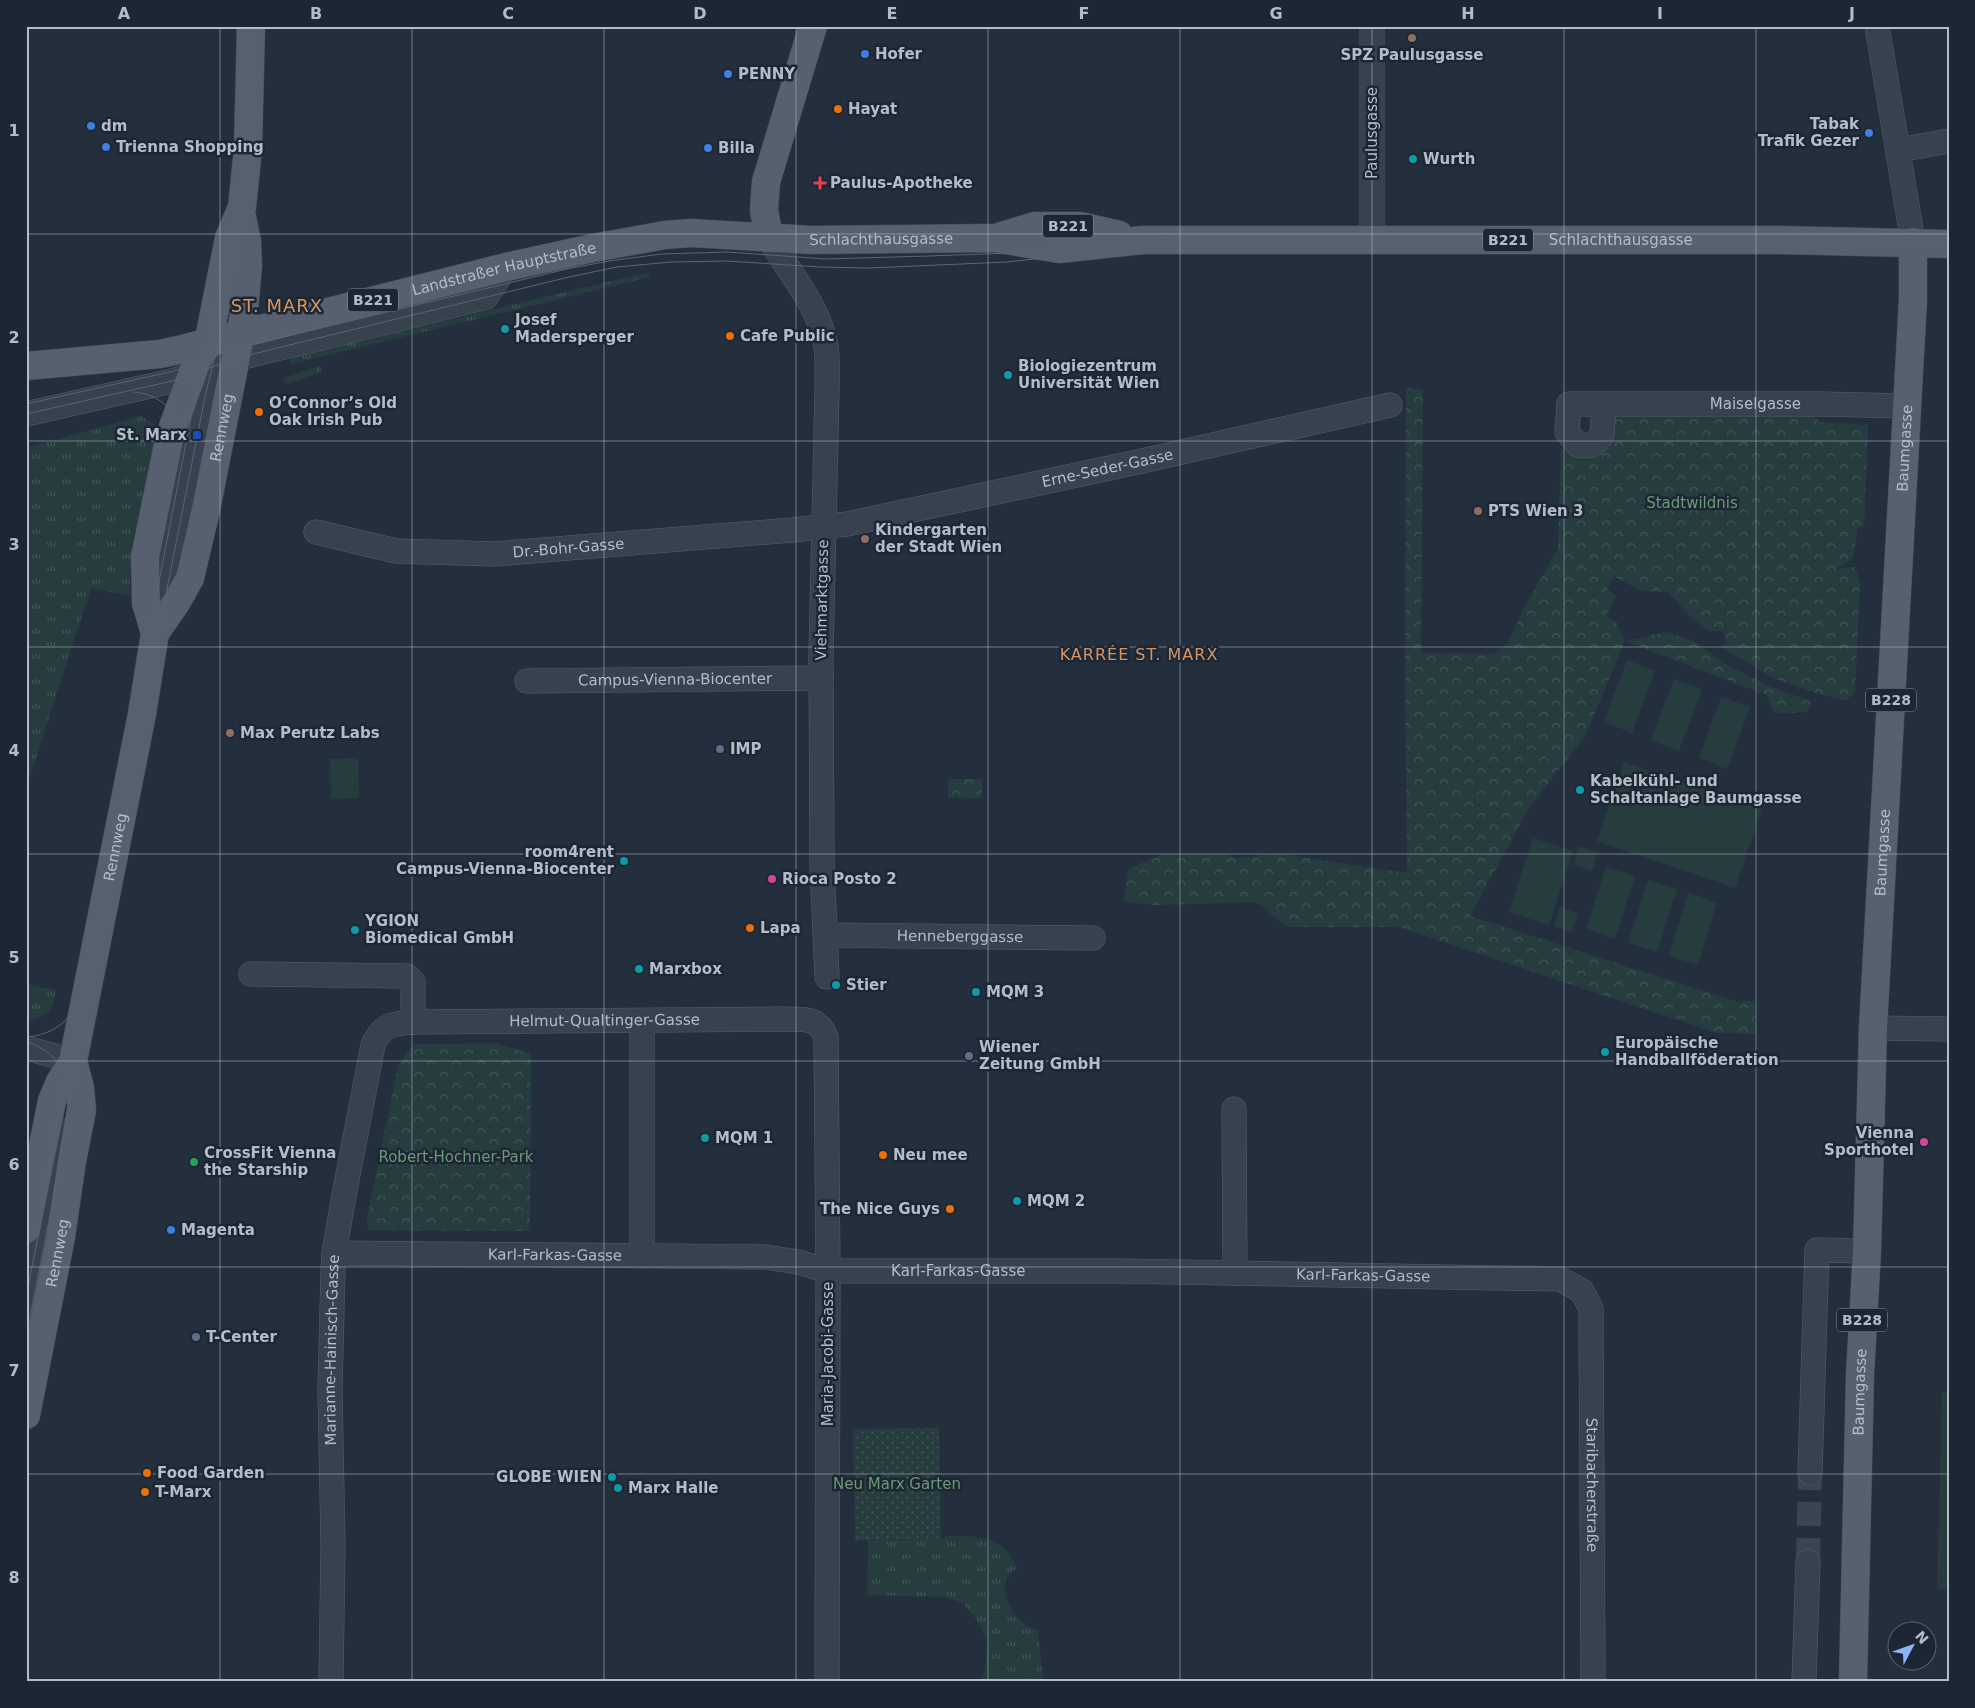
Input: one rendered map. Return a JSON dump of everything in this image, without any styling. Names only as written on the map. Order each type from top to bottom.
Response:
[{"type":"main road","name":"Rennweg","points":[[26,1229],[52,1101],[60,1082],[73,1061],[141,720],[155,633],[176,603],[190,578],[206,510],[237,347],[248,266],[247,241],[241,213],[248,149],[251,26]]},
{"type":"main road","points":[[768,238],[764,210],[766,182],[813,26]]},
{"type":"main road","name":"Rennweg","points":[[155,633],[146,604],[145,557],[170,435],[202,363],[229,238],[241,213]]},
{"type":"main road","name":"Landstraßer Hauptstraße","points":[[26,366],[160,354],[202,363],[237,347],[372,300],[506,267],[665,235],[691,233],[768,238]]},
{"type":"main road","name":"Schlachthausgasse","points":[[768,238],[994,238],[1058,248],[1142,240],[1913,242],[1949,244]]},
{"type":"main road","name":"Baumgasse","points":[[1853,1682],[1861,1331],[1867,1250],[1872,1028],[1907,406],[1914,264],[1913,242]]},
{"type":"main road","name":"Rennweg","points":[[26,1415],[61,1237],[72,1161],[82,1110],[80,1088],[73,1061]]},
{"type":"street","name":"Paulusgasse","points":[[1372,26],[1372,240]]},
{"type":"street","name":"Baumgasse","points":[[1876,26],[1913,242]]},
{"type":"street","points":[[1898,150],[1949,141]]},
{"type":"street","name":"Viehmarktgasse","points":[[768,238],[808,298],[816,315],[826,347],[821,678],[822,864],[827,977]]},
{"type":"street","points":[[26,414],[202,363]]},
{"type":"street","name":"Maiselgasse","points":[[1604,404],[1907,406]]},
{"type":"street","name":"Erne-Seder-Gasse","points":[[824,527],[848,524],[1068,477],[1390,405]]},
{"type":"street","name":"Dr.-Bohr-Gasse","points":[[316,532],[396,551],[494,554],[824,527]]},
{"type":"street","name":"Campus-Vienna-Biocenter","points":[[527,681],[731,673],[821,678]]},
{"type":"street","name":"Henneberggasse","points":[[826,934],[1093,938]]},
{"type":"street","points":[[251,974],[407,976],[413,982],[413,1022]]},
{"type":"street","points":[[642,1020],[642,1256]]},
{"type":"street","name":"Helmut-Qualtinger-Gasse","points":[[386,1027],[392,1024],[413,1022],[468,1021],[813,1020],[822,1028]]},
{"type":"street","name":"Marianne-Hainisch-Gasse","points":[[331,1682],[333,1546],[330,1389],[334,1253],[373,1045],[378,1034],[386,1027]]},
{"type":"street","name":"Maria-Jacobi-Gasse","points":[[822,1028],[826,1037],[828,1271],[827,1682]]},
{"type":"street","points":[[1872,1028],[1949,1029]]},
{"type":"street","points":[[26,1048],[73,1061],[26,1318]]},
{"type":"street","points":[[1234,1109],[1234,1273]]},
{"type":"street","points":[[1810,1472],[1817,1250],[1867,1250]]},
{"type":"street","name":"Karl-Farkas-Gasse","points":[[334,1253],[781,1258],[828,1271],[1118,1271],[1560,1279],[1582,1291]]},
{"type":"street","name":"Staribacherstraße","points":[[1582,1291],[1591,1310],[1593,1682]]},
{"type":"street","points":[[1804,1682],[1808,1562]]},
{"type":"green space","points":[[649,272],[650,277],[291,364],[289,358]]},
{"type":"green space","points":[[320,366],[322,372],[287,384],[284,382],[283,378]]},
{"type":"green space","name":"Stadtwildnis","points":[[1406,388],[1423,389],[1421,653],[1495,654],[1508,643],[1523,610],[1558,548],[1561,449],[1593,451],[1616,410],[1810,413],[1820,422],[1868,425],[1864,527],[1858,528],[1853,558],[1836,569],[1855,567],[1860,584],[1855,691],[1846,701],[1809,691],[1773,678],[1722,648],[1726,642],[1722,631],[1708,631],[1691,617],[1668,592],[1641,591],[1614,576],[1607,590],[1616,596],[1606,616],[1616,622],[1625,641],[1585,736],[1529,808],[1470,916],[1741,1003],[1744,1000],[1755,1003],[1756,1034],[1717,1033],[1399,927],[1287,927],[1256,902],[1156,905],[1123,902],[1129,868],[1165,854],[1227,854],[1235,858],[1280,854],[1407,873],[1405,666]]},
{"type":"green space","points":[[141,416],[153,423],[156,437],[130,578],[130,596],[91,588],[26,789],[26,448]]},
{"type":"green space","points":[[1667,632],[1695,642],[1726,664],[1771,687],[1811,701],[1808,712],[1774,713],[1766,695],[1625,641]]},
{"type":"green space","points":[[1627,660],[1655,671],[1632,733],[1604,722]]},
{"type":"green space","points":[[1674,679],[1702,689],[1679,751],[1651,740]]},
{"type":"green space","points":[[1721,697],[1750,707],[1727,769],[1699,758]]},
{"type":"green space","points":[[358,758],[359,798],[331,799],[330,759]]},
{"type":"green space","points":[[1624,762],[1762,809],[1735,888],[1597,841]]},
{"type":"green space","points":[[948,779],[982,779],[982,798],[948,798]]},
{"type":"green space","points":[[1533,838],[1573,851],[1549,925],[1509,912]]},
{"type":"green space","points":[[1579,846],[1598,852],[1592,871],[1573,865]]},
{"type":"green space","points":[[1606,867],[1635,876],[1615,939],[1586,929]]},
{"type":"green space","points":[[1648,880],[1677,889],[1657,952],[1628,943]]},
{"type":"green space","points":[[1688,893],[1717,902],[1698,965],[1669,956]]},
{"type":"green space","points":[[1560,907],[1578,913],[1572,932],[1554,926]]},
{"type":"green space","points":[[26,984],[56,990],[49,1011],[45,1015],[27,1021]]},
{"type":"green space","name":"Robert-Hochner-Park","points":[[495,1043],[531,1055],[530,1231],[370,1230],[366,1223],[398,1066],[412,1047],[417,1044]]},
{"type":"green space","points":[[1942,1392],[1949,1392],[1949,1589],[1937,1589]]},
{"type":"green space","name":"Neu Marx Garten","points":[[939,1428],[941,1539],[855,1540],[853,1429]]},
{"type":"green space","points":[[946,1536],[969,1536],[989,1540],[997,1543],[1012,1557],[1017,1568],[1007,1579],[1005,1592],[1013,1612],[1025,1624],[1038,1631],[1043,1682],[975,1682],[981,1679],[985,1672],[987,1639],[976,1619],[963,1603],[944,1597],[867,1595],[868,1540],[941,1539]]},
{"type":"tunnel","points":[[1808,1562],[1810,1473]]},
{"type":"tram line","points":[[26,1296],[41,1223],[53,1140],[137,713],[154,607],[192,412],[213,326],[241,182],[246,26]]},
{"type":"tram line","points":[[26,1338],[51,1211],[67,1110],[147,712],[162,614],[248,193],[252,164],[255,26]]},
{"type":"tram line","points":[[26,404],[174,371],[237,348],[567,269],[661,254],[727,252],[826,259],[928,256],[1012,253],[1136,239],[1194,236],[1861,236],[1949,239]]},
{"type":"tram line","points":[[26,414],[172,381],[235,359],[269,350],[569,277],[617,267],[671,262],[727,261],[869,268],[1007,262],[1172,244],[1855,244],[1949,247]]},
{"type":"tram line","points":[[134,392],[153,397],[168,407],[178,422],[184,440]]},
{"type":"tram line","points":[[26,1037],[42,1034],[56,1028],[68,1018],[77,1005]]},
{"type":"tram line","points":[[26,1041],[51,1055],[66,1078]]},
{"type":"place","name":"SPZ Paulusgasse","points":[[1412,38]]},
{"type":"place","name":"Hofer","points":[[865,54]]},
{"type":"place","name":"PENNY","points":[[728,74]]},
{"type":"place","name":"Hayat","points":[[838,109]]},
{"type":"place","name":"dm","points":[[91,126]]},
{"type":"place","name":"Tabak Trafik Gezer","points":[[1869,133]]},
{"type":"place","name":"Trienna Shopping","points":[[106,147]]},
{"type":"place","name":"Billa","points":[[708,148]]},
{"type":"place","name":"Wurth","points":[[1413,159]]},
{"type":"place","name":"Paulus-Apotheke","points":[[820,183]]},
{"type":"place","name":"Josef Madersperger","points":[[505,329]]},
{"type":"place","name":"Cafe Public","points":[[730,336]]},
{"type":"place","name":"Biologiezentrum Universität Wien","points":[[1008,375]]},
{"type":"place","name":"O’Connor’s Old Oak Irish Pub","points":[[259,412]]},
{"type":"place","name":"St. Marx","points":[[197,435]]},
{"type":"place","name":"PTS Wien 3","points":[[1478,511]]},
{"type":"place","name":"Kindergarten der Stadt Wien","points":[[865,539]]},
{"type":"place","name":"Max Perutz Labs","points":[[230,733]]},
{"type":"place","name":"IMP","points":[[720,749]]},
{"type":"place","name":"Kabelkühl- und Schaltanlage Baumgasse","points":[[1580,790]]},
{"type":"place","name":"room4rent Campus-Vienna-Biocenter","points":[[624,861]]},
{"type":"place","name":"Rioca Posto 2","points":[[772,879]]},
{"type":"place","name":"Lapa","points":[[750,928]]},
{"type":"place","name":"YGION Biomedical GmbH","points":[[355,930]]},
{"type":"place","name":"Marxbox","points":[[639,969]]},
{"type":"place","name":"Stier","points":[[836,985]]},
{"type":"place","name":"MQM 3","points":[[976,992]]},
{"type":"place","name":"Europäische Handballföderation","points":[[1605,1052]]},
{"type":"place","name":"Wiener Zeitung GmbH","points":[[969,1056]]},
{"type":"place","name":"MQM 1","points":[[705,1138]]},
{"type":"place","name":"Vienna Sporthotel","points":[[1924,1142]]},
{"type":"place","name":"Neu mee","points":[[883,1155]]},
{"type":"place","name":"CrossFit Vienna the Starship","points":[[194,1162]]},
{"type":"place","name":"MQM 2","points":[[1017,1201]]},
{"type":"place","name":"The Nice Guys","points":[[950,1209]]},
{"type":"place","name":"Magenta","points":[[171,1230]]},
{"type":"place","name":"T-Center","points":[[196,1337]]},
{"type":"place","name":"Food Garden","points":[[147,1473]]},
{"type":"place","name":"GLOBE WIEN","points":[[612,1477]]},
{"type":"place","name":"Marx Halle","points":[[618,1488]]},
{"type":"place","name":"T-Marx","points":[[145,1492]]},
{"type":"district","name":"ST. MARX","points":[[277,305]]},
{"type":"district","name":"KARRÉE ST. MARX","points":[[1139,654]]}]
